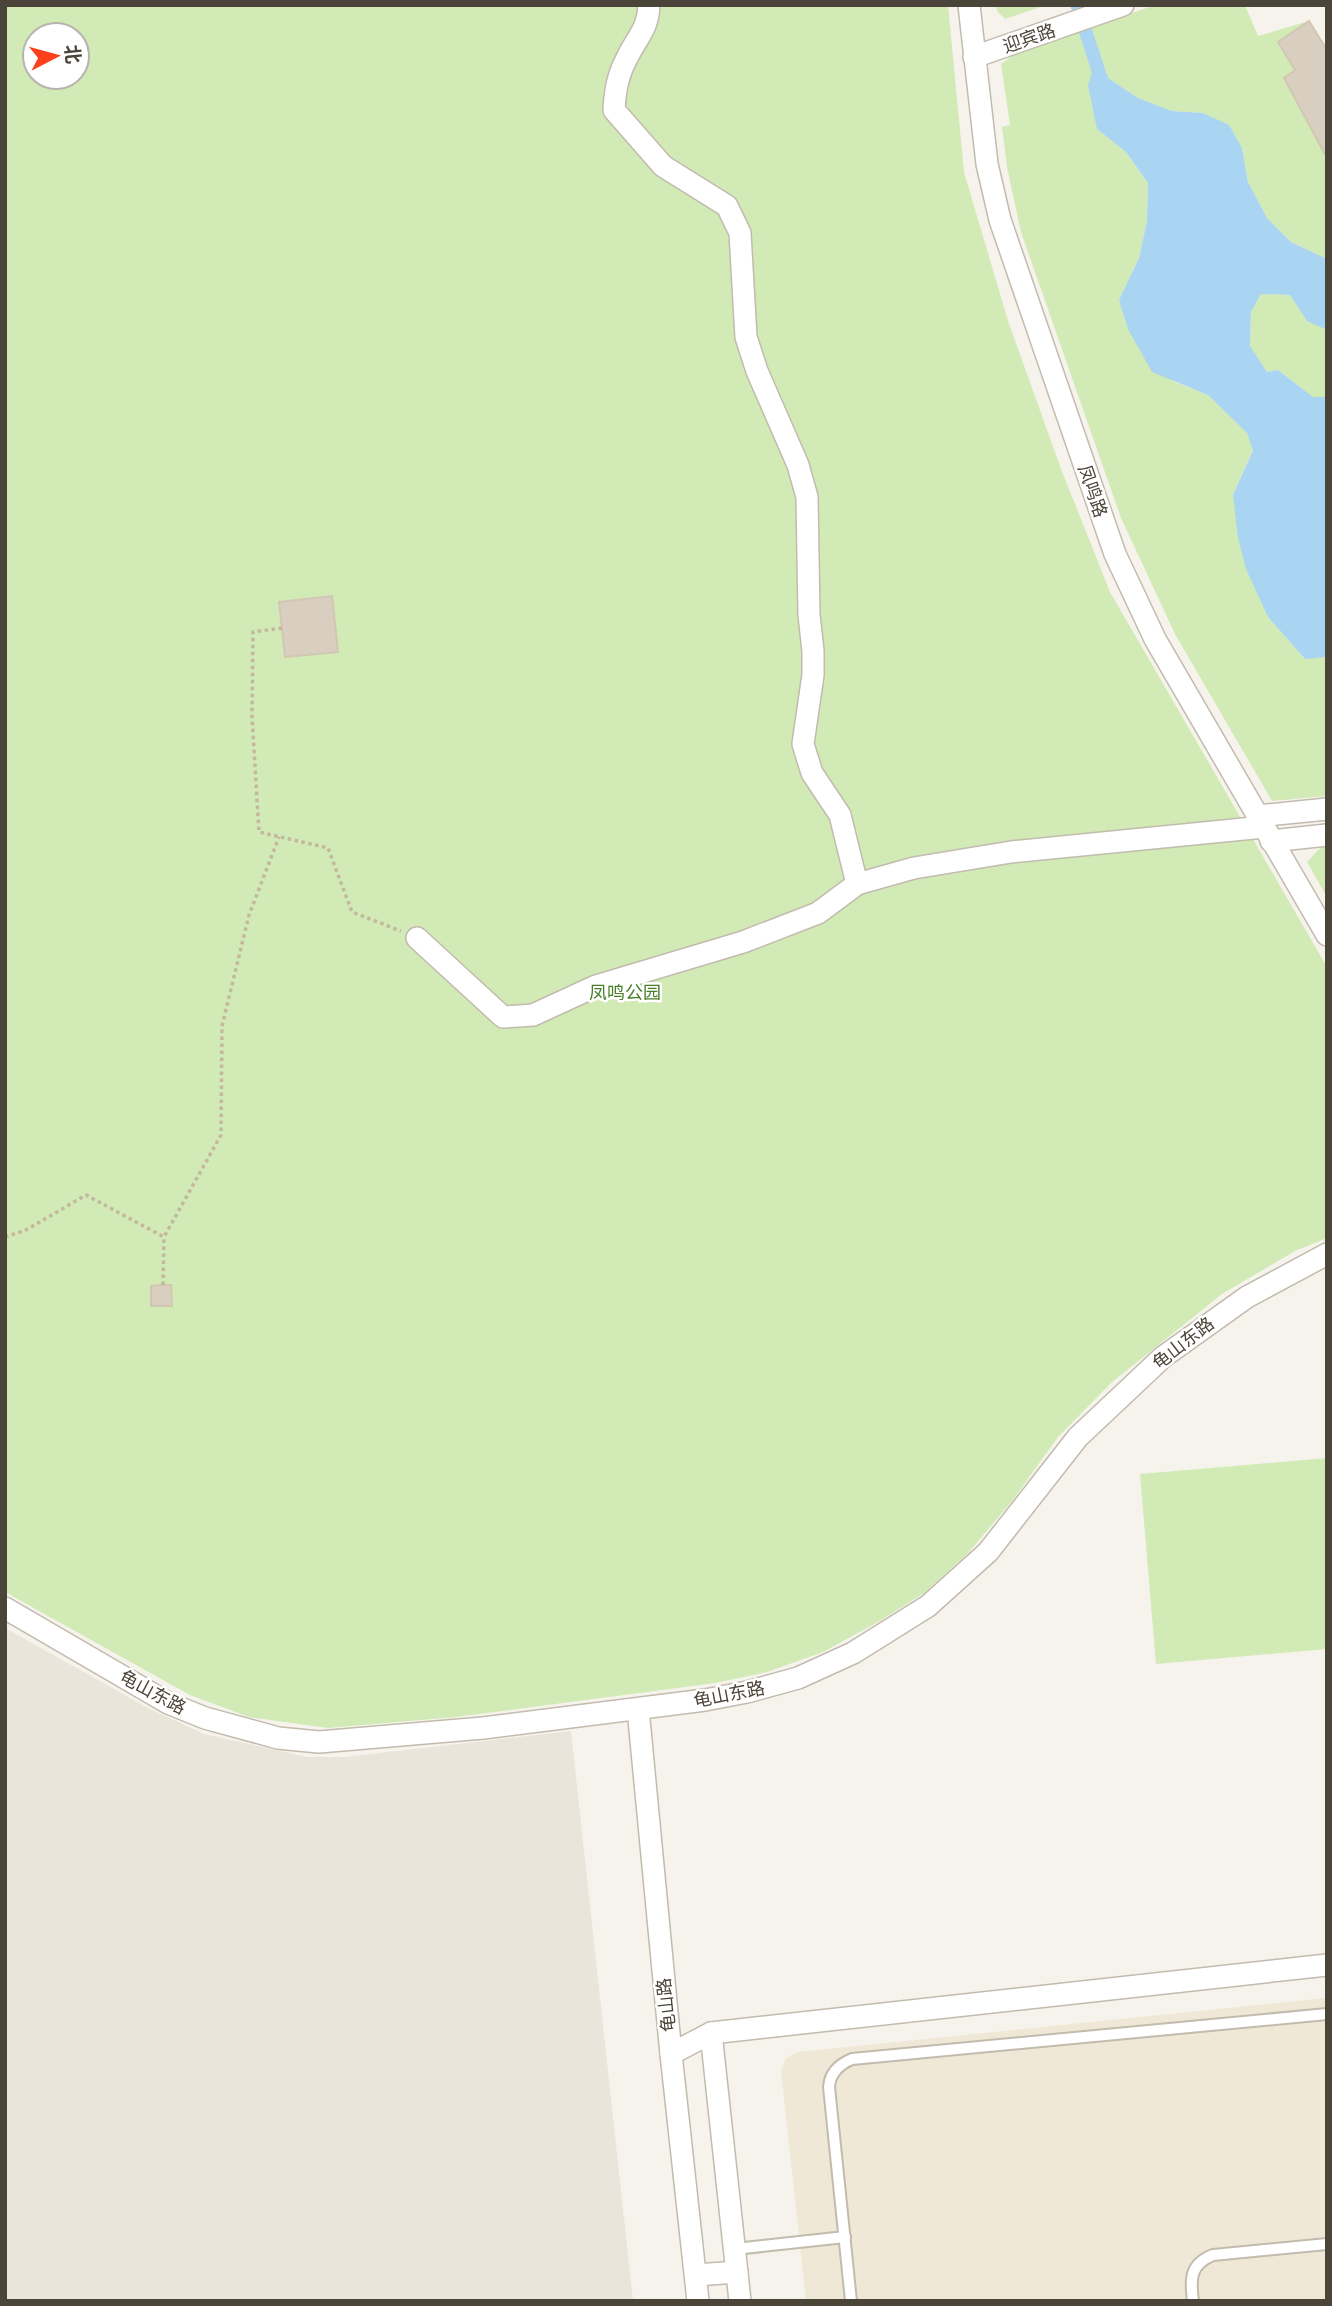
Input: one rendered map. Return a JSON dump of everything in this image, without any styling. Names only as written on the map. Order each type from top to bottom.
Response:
[{"type":"street","points":[[649,5],[648,22],[615,86],[614,110],[663,166],[727,206],[740,233],[746,337],[757,371],[798,465],[807,497],[813,675],[803,744],[812,773],[840,815],[857,884]]},
{"type":"street","name":"凤鸣路","points":[[969,5],[987,164],[1000,220],[1115,554],[1155,639],[1327,935]]},
{"type":"street","name":"迎宾路","points":[[974,50],[1083,5]]},
{"type":"street","name":"迎宾路","points":[[974,50],[1123,5]]},
{"type":"street","points":[[417,937],[503,1017],[533,1015],[596,986],[743,942],[818,913],[857,884],[914,867],[1011,852],[1264,828],[1327,809]]},
{"type":"street","points":[[1264,828],[1327,835]]},
{"type":"street","name":"龟山东路","points":[[5,1608],[168,1703],[205,1718],[278,1738],[319,1742],[484,1728],[747,1692],[798,1678],[853,1653],[928,1606],[988,1552],[1078,1437],[1163,1357],[1247,1297],[1327,1254]]},
{"type":"street","name":"龟山路","points":[[638,1709],[698,2301]]},
{"type":"street","points":[[671,2054],[711,2033],[1327,1965]]},
{"type":"street","points":[[711,2033],[740,2301]]},
{"type":"street","points":[[696,2275],[737,2272]]},
{"type":"lane","points":[[851,2301],[829,2087],[832,2075],[846,2061],[1327,2014]]},
{"type":"lane","points":[[735,2249],[845,2237]]},
{"type":"lane","points":[[1193,2301],[1191,2275],[1194,2269],[1213,2255],[1327,2244]]},
{"type":"path","points":[[282,628],[253,632],[253,716],[259,832],[328,848],[352,912],[417,937]]},
{"type":"path","points":[[163,1285],[164,1237],[221,1135],[222,1026],[250,915],[279,837]]},
{"type":"path","points":[[5,1237],[26,1230],[86,1195],[164,1237]]},
{"type":"shaded area","points":[[5,1628],[148,1708],[204,1734],[307,1757],[344,1757],[571,1731],[633,2301],[5,2301]]},
{"type":"shaded area","points":[[1327,1998],[1327,2301],[806,2301],[781,2070],[786,2058],[798,2052]]},
{"type":"green space","name":"凤鸣公园","points":[[5,5],[948,5],[964,172],[1008,321],[1061,469],[1110,592],[1327,967],[1327,1238],[1295,1251],[1222,1294],[1111,1383],[1058,1437],[1012,1501],[968,1553],[924,1593],[823,1652],[767,1672],[715,1683],[456,1717],[328,1728],[249,1717],[190,1695],[5,1592]]},
{"type":"green space","points":[[996,5],[1046,5],[1005,19],[997,11]]},
{"type":"green space","points":[[1155,5],[1245,5],[1258,36],[1309,21],[1278,43],[1295,70],[1284,79],[1327,158],[1327,259],[1291,242],[1267,218],[1248,182],[1242,148],[1203,113],[1172,111],[1138,98],[1108,78],[1097,129],[1126,152],[1148,183],[1147,221],[1139,258],[1119,300],[1172,381],[1208,395],[1247,433],[1253,449],[1233,495],[1268,617],[1304,658],[1327,657],[1327,796],[1272,801],[1175,634],[1121,518],[1021,232],[1007,167],[1002,127],[1010,125],[1001,64],[1012,56]]},
{"type":"green space","points":[[1261,294],[1290,295],[1307,320],[1327,330],[1327,397],[1313,397],[1278,370],[1267,372],[1250,347],[1251,312]]},
{"type":"green space","points":[[1323,845],[1327,845],[1327,897],[1307,862]]},
{"type":"green space","points":[[1327,1458],[1327,1649],[1156,1664],[1140,1474]]},
{"type":"water","points":[[1070,5],[1084,5],[1108,78],[1138,98],[1172,111],[1203,113],[1229,125],[1242,148],[1248,182],[1267,218],[1291,242],[1327,259],[1327,330],[1307,321],[1290,295],[1261,294],[1251,312],[1250,346],[1267,372],[1278,370],[1313,397],[1327,397],[1327,657],[1305,659],[1268,617],[1246,569],[1238,538],[1233,495],[1253,450],[1247,433],[1208,395],[1152,372],[1128,329],[1119,300],[1139,258],[1147,221],[1148,183],[1126,152],[1097,129],[1088,85],[1092,73]]},
{"type":"building","points":[[1309,21],[1327,50],[1327,158],[1284,78],[1295,70],[1278,42]]},
{"type":"building","points":[[332,596],[338,652],[285,657],[279,602]]},
{"type":"building","points":[[171,1285],[172,1306],[151,1306],[151,1286]]}]
